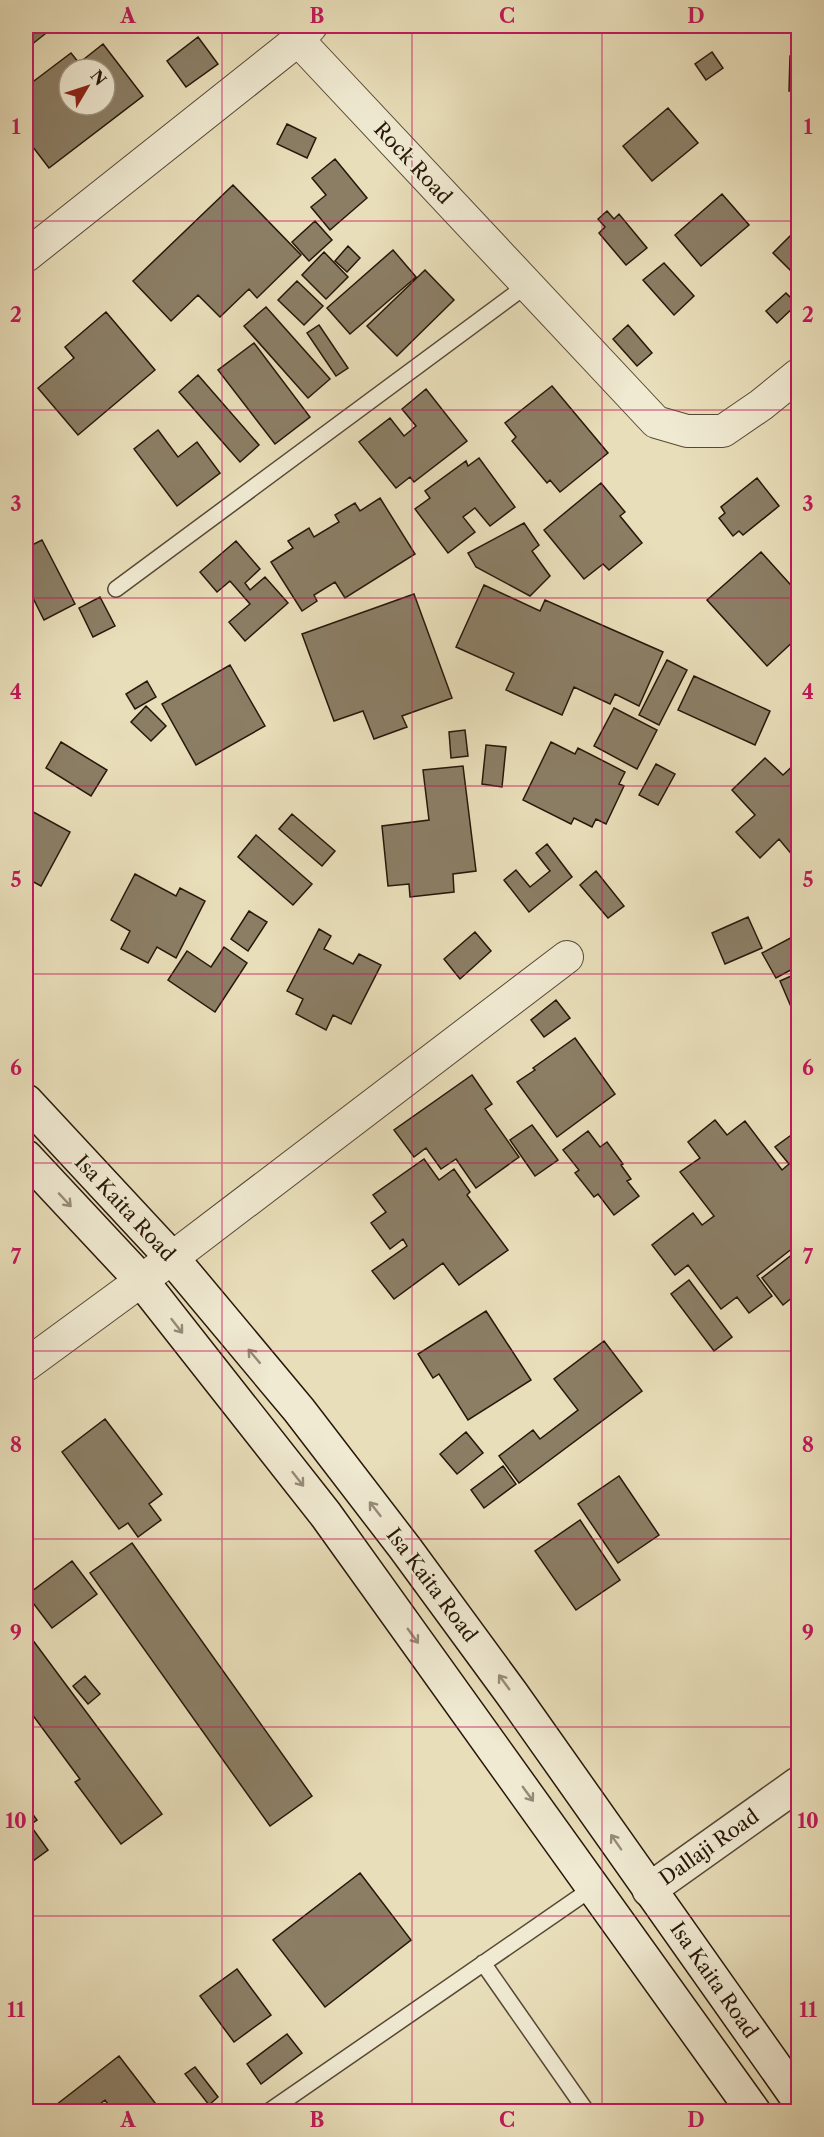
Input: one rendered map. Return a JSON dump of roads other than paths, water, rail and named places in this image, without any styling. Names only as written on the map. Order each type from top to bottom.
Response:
[{"type":"main road","name":"Isa Kaita Road","points":[[26,1101],[172,1258],[299,1410],[405,1548],[512,1694],[798,2099]]},
{"type":"main road","name":"Isa Kaita Road","points":[[26,1158],[141,1280],[326,1515],[754,2112]]},
{"type":"main road","name":"Dallaji Road","points":[[650,1890],[798,1784]]},
{"type":"street","name":"Rock Road","points":[[26,256],[305,33],[527,285],[656,423],[687,431],[723,431],[761,405],[798,375]]},
{"type":"street","points":[[26,1365],[172,1258],[567,957]]},
{"type":"lane","points":[[116,589],[527,285]]},
{"type":"lane","points":[[268,2112],[594,1887]]},
{"type":"lane","points":[[483,1963],[587,2112]]}]
